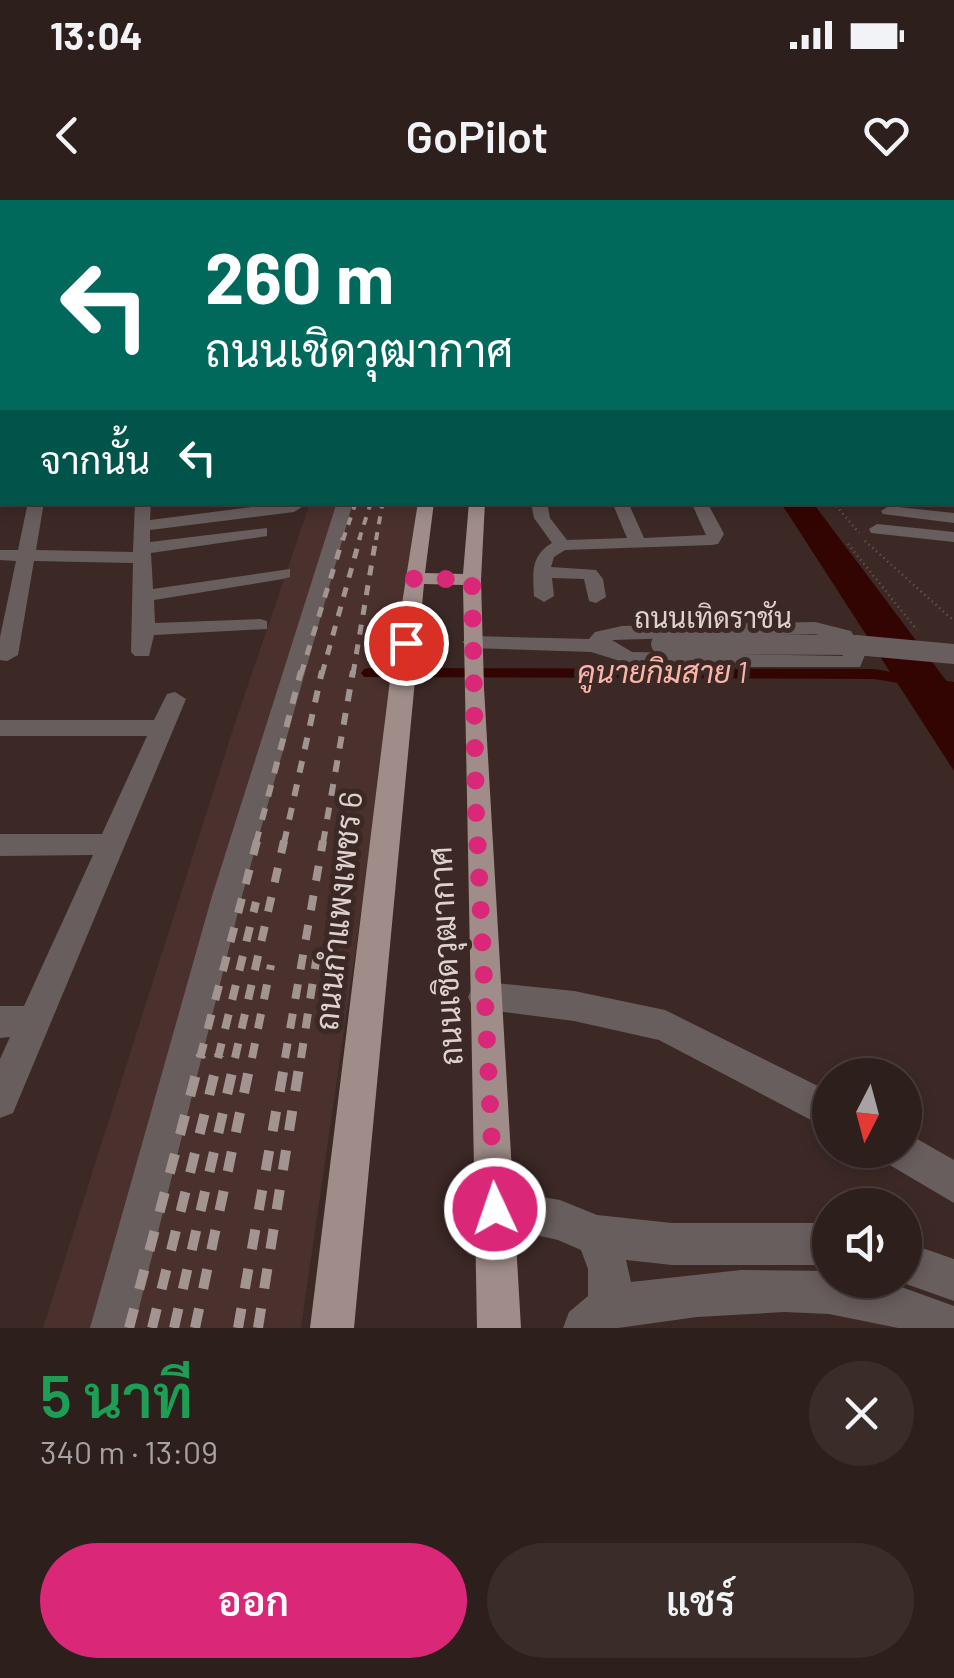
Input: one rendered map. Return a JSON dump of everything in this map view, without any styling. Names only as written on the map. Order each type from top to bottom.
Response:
[{"type":"main road","name":"ถนนกำแพงเพชร 6","points":[[332,1328],[401,680],[426,505]]},
{"type":"main road","name":"ถนนเชิดวุฒากาศ","points":[[477,505],[473,662],[500,1328]]},
{"type":"main road","points":[[414,578],[472,580]]},
{"type":"street","points":[[6,654],[35,505]]},
{"type":"street","points":[[142,652],[146,628],[140,554],[143,505]]},
{"type":"street","points":[[112,1328],[227,896],[344,505]]},
{"type":"street","points":[[539,505],[542,518],[562,545]]},
{"type":"street","points":[[621,505],[638,543]]},
{"type":"street","points":[[544,596],[544,554],[562,545],[712,540],[715,534],[700,505]]},
{"type":"street","points":[[140,526],[196,511],[294,506]]},
{"type":"street","points":[[889,511],[954,518]]},
{"type":"street","points":[[877,529],[954,538]]},
{"type":"street","points":[[0,555],[140,554],[261,532]]},
{"type":"street","points":[[543,572],[589,574],[594,579],[596,597]]},
{"type":"street","points":[[144,596],[283,573]]},
{"type":"street","points":[[146,628],[260,626]]},
{"type":"street","points":[[815,628],[844,635],[854,655],[852,662],[836,663],[678,661],[630,658],[595,646],[602,636],[622,632],[815,628]]},
{"type":"street","name":"ถนนเทิดราชัน","points":[[473,662],[595,646],[661,644],[856,645],[954,654]]},
{"type":"street","points":[[0,1100],[17,1022],[114,844],[175,699]]},
{"type":"street","points":[[0,728],[163,728]]},
{"type":"street","points":[[0,845],[114,844]]},
{"type":"street","points":[[485,997],[574,1006],[666,1026],[812,1103]]},
{"type":"street","points":[[922,1163],[954,1183]]},
{"type":"street","points":[[495,1209],[560,1220],[596,1236],[672,1244],[812,1244]]},
{"type":"street","points":[[596,1236],[609,1270],[597,1317],[771,1291],[855,1293],[954,1328]]},
{"type":"street","points":[[922,1270],[954,1280]]},
{"type":"path","points":[[837,505],[875,551],[954,621]]},
{"type":"path","points":[[848,544],[918,631]]},
{"type":"shaded area","points":[[309,505],[420,505],[301,1328],[43,1328],[235,723]]},
{"type":"shaded area","points":[[782,505],[814,505],[954,691],[954,771]]},
{"type":"waterway","name":"คูนายกิมสาย 1","points":[[370,673],[874,674],[954,687]]},
{"type":"railway","points":[[343,540],[355,505]]},
{"type":"railway","points":[[359,540],[370,505]]},
{"type":"railway","points":[[376,540],[382,506]]},
{"type":"railway","points":[[301,674],[343,538]]},
{"type":"railway","points":[[322,674],[360,538]]},
{"type":"railway","points":[[353,674],[376,538]]},
{"type":"railway","points":[[256,843],[301,671]]},
{"type":"railway","points":[[284,843],[322,671]]},
{"type":"railway","points":[[323,843],[353,671]]},
{"type":"railway","points":[[200,1058],[257,841]]},
{"type":"railway","points":[[235,1058],[284,841]]},
{"type":"railway","points":[[285,1058],[323,841]]},
{"type":"railway","points":[[218,1058],[256,902]]},
{"type":"railway","points":[[301,1058],[319,942]]},
{"type":"railway","points":[[252,1058],[271,965]]},
{"type":"railway","points":[[129,1328],[201,1055]]},
{"type":"railway","points":[[152,1328],[219,1055]]},
{"type":"railway","points":[[174,1328],[236,1055]]},
{"type":"railway","points":[[195,1328],[252,1055]]},
{"type":"railway","points":[[238,1328],[286,1055]]},
{"type":"railway","points":[[258,1328],[301,1055]]},
{"type":"route","points":[[406,643],[414,578],[472,580],[476,812],[495,1209]]}]
